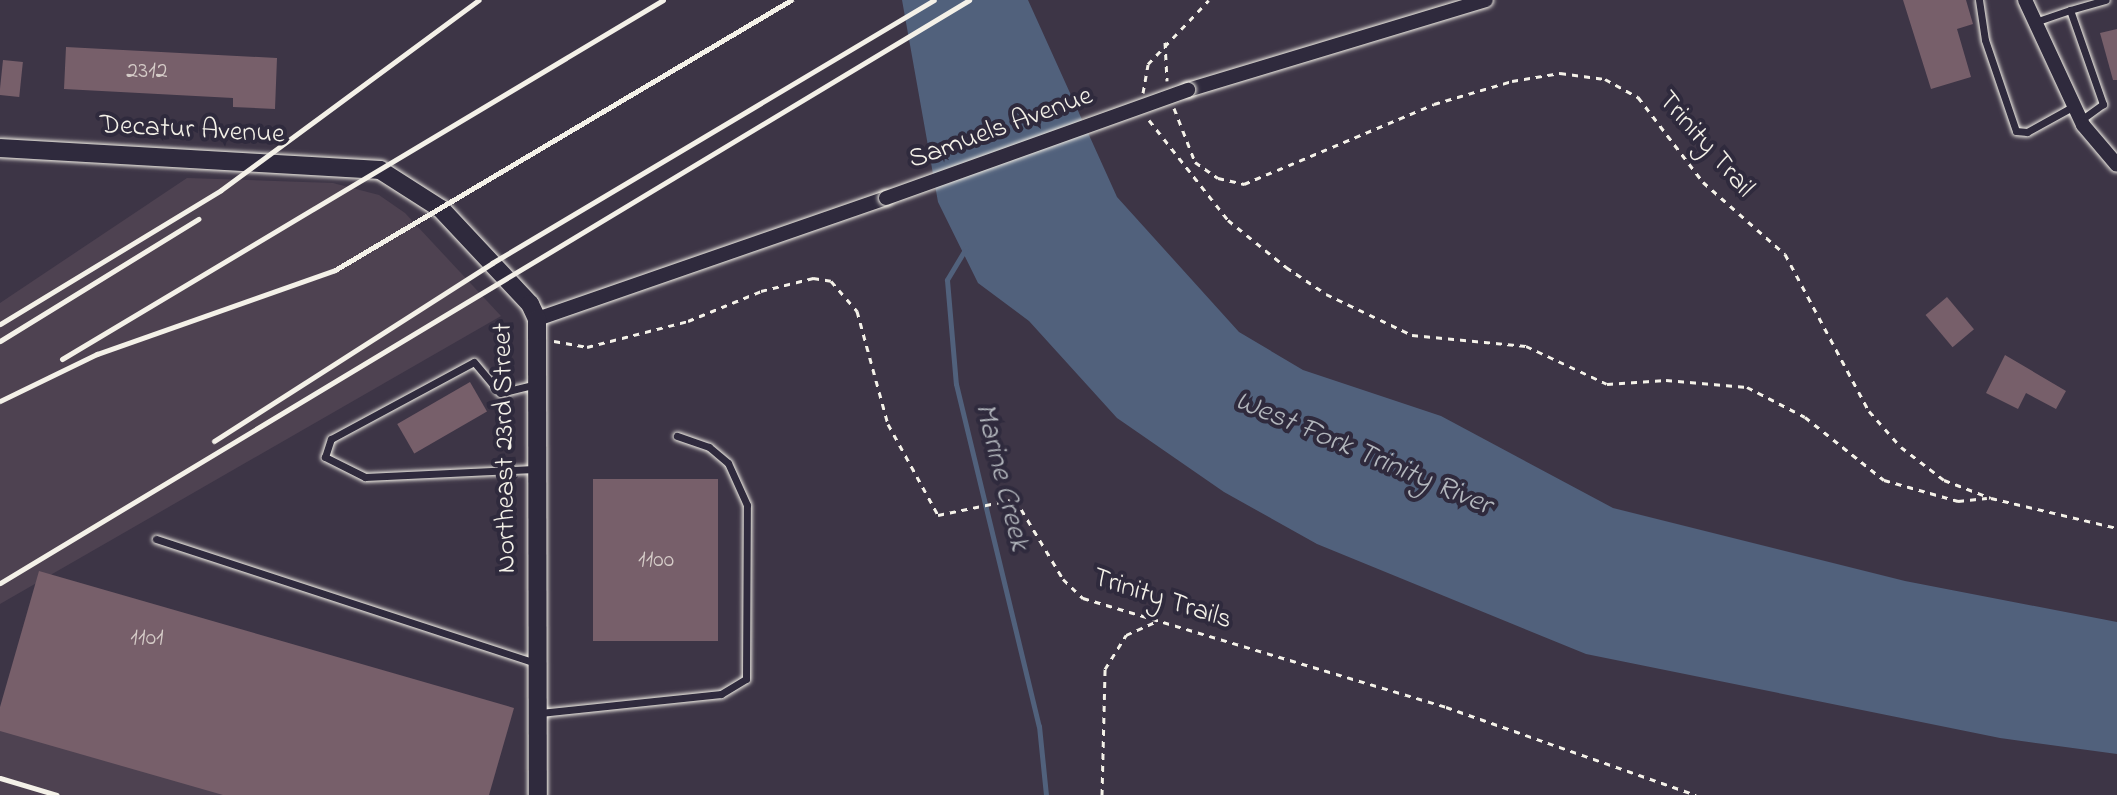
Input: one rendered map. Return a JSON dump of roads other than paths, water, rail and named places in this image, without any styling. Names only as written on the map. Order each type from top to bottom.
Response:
[{"type":"main road","name":"Decatur Avenue","points":[[0,148],[380,170]]},
{"type":"main road","name":"Northeast 23rd Street","points":[[380,170],[441,209],[537,319],[538,795]]},
{"type":"street","name":"Samuels Avenue","points":[[537,319],[1188,90],[1486,0]]},
{"type":"street","points":[[2025,0],[2081,120],[2117,165]]},
{"type":"lane","points":[[1979,0],[1985,40],[2016,131],[2074,106]]},
{"type":"lane","points":[[2035,22],[2106,0]]},
{"type":"lane","points":[[2070,10],[2103,104],[2081,120]]},
{"type":"lane","points":[[535,384],[500,393],[474,362],[331,439],[325,457],[365,477],[536,469]]},
{"type":"lane","points":[[537,713],[721,694],[746,679],[747,505],[728,463],[709,447],[677,436]]},
{"type":"lane","points":[[156,539],[537,664]]},
{"type":"water","name":"West Fork Trinity River","points":[[902,0],[1028,0],[1117,197],[1239,332],[1303,370],[1441,416],[1613,508],[1905,581],[2117,622],[2117,754],[2000,738],[1586,654],[1317,544],[1224,492],[1117,418],[1029,321],[978,283],[938,202]]},
{"type":"waterway","name":"Marine Creek","points":[[966,248],[947,280],[956,384],[1039,726],[1046,795]]},
{"type":"railway","points":[[0,324],[221,190],[479,0]]},
{"type":"railway","points":[[62,359],[663,0]]},
{"type":"railway","points":[[0,401],[97,354],[335,270],[791,0]]},
{"type":"railway","points":[[214,441],[492,263],[934,0]]},
{"type":"railway","points":[[0,583],[969,0]]},
{"type":"railway","points":[[0,341],[198,219]]},
{"type":"railway","points":[[0,778],[57,795]]}]
